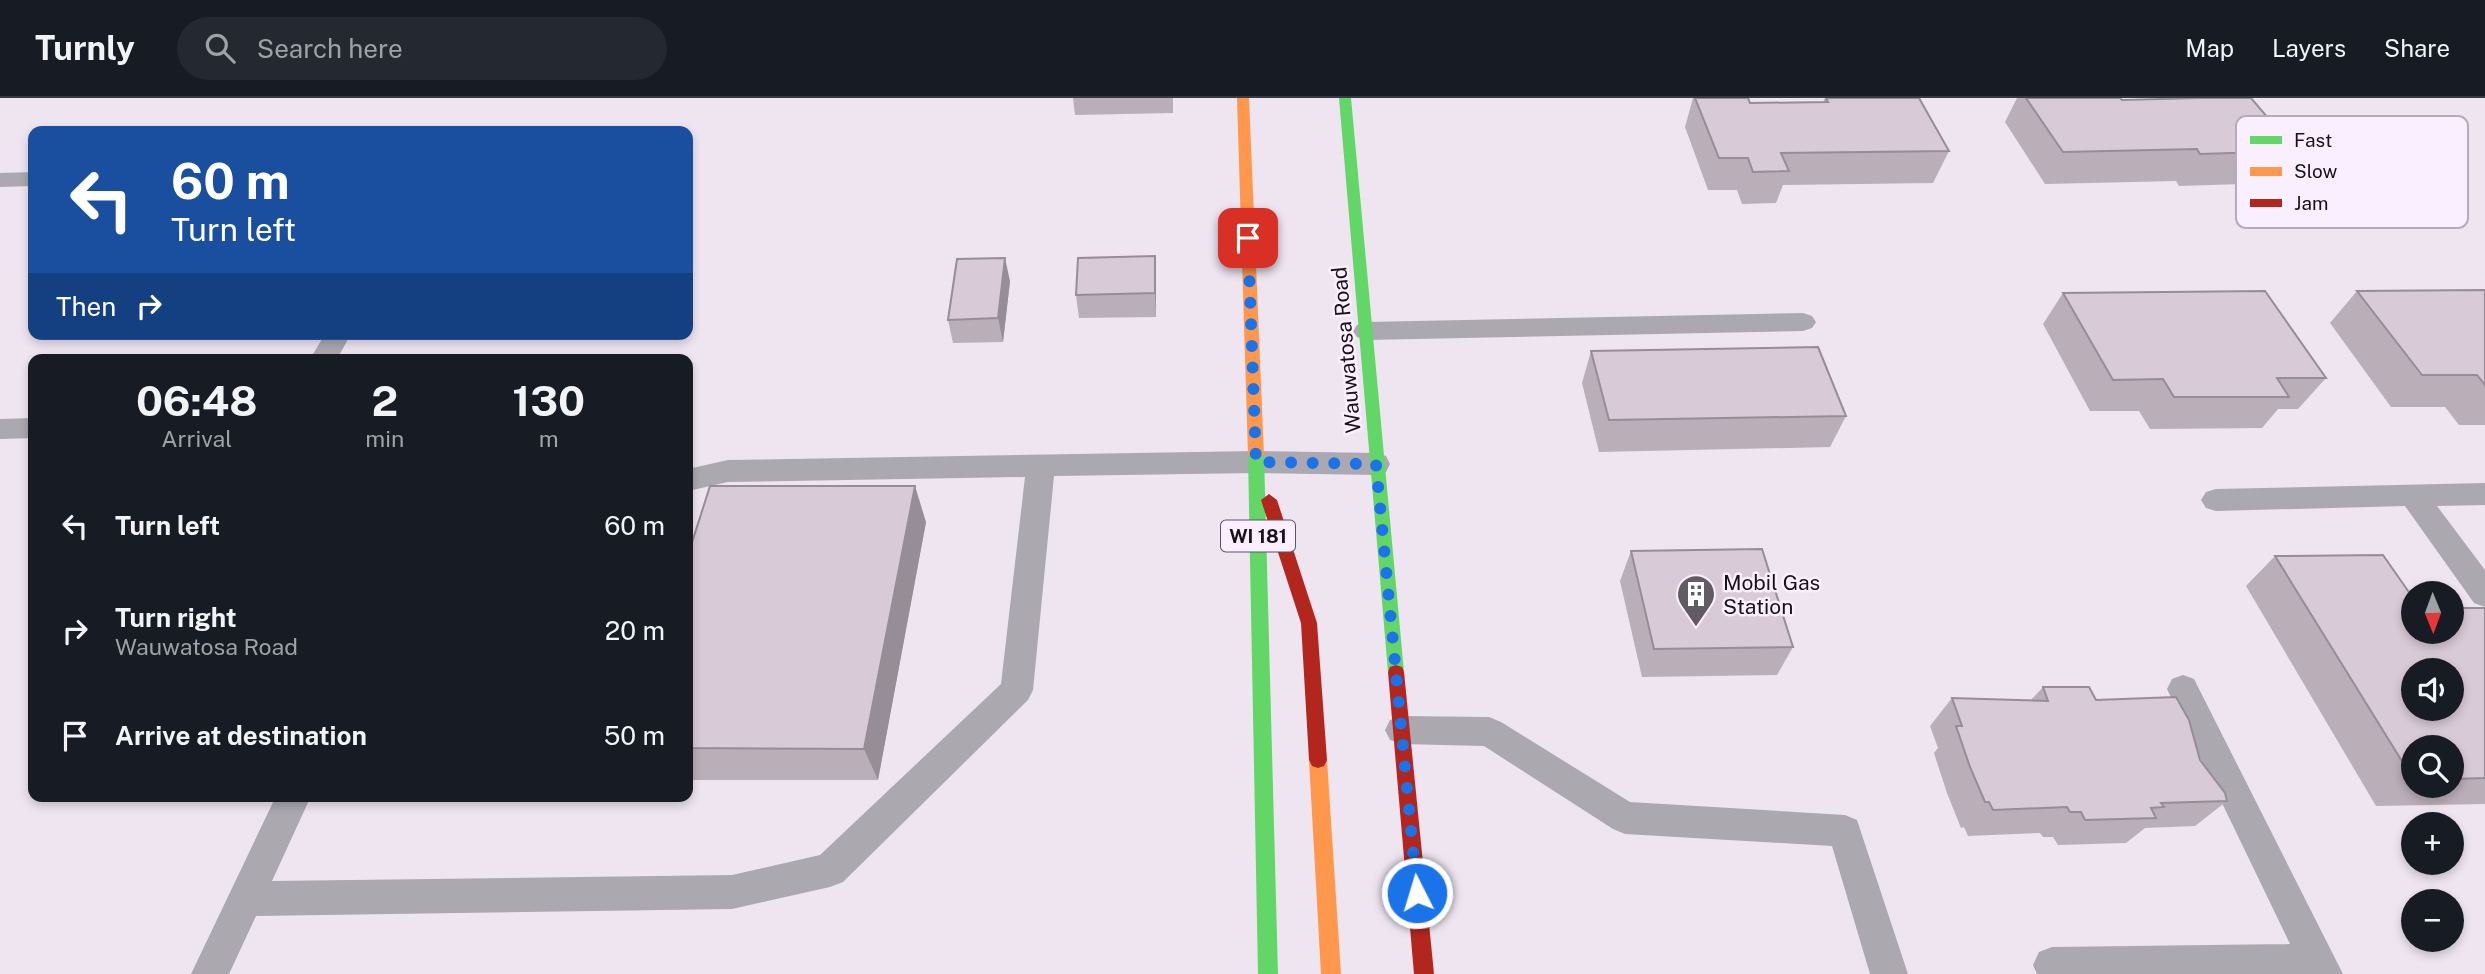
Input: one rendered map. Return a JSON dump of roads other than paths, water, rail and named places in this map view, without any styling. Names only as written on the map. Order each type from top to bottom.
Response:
[{"type":"main road","name":"WI 181","points":[[1242,98],[1256,462],[1268,974]]},
{"type":"main road","name":"Wauwatosa Road","points":[[1345,98],[1424,974]]},
{"type":"main road","points":[[1256,462],[1309,623],[1331,974]]},
{"type":"main road","points":[[1250,951],[1267,916]]},
{"type":"lane","points":[[0,180],[28,179]]},
{"type":"lane","points":[[1366,331],[1803,322]]},
{"type":"lane","points":[[0,429],[28,428]]},
{"type":"lane","points":[[693,479],[727,471],[1256,462],[1376,464]]},
{"type":"lane","points":[[246,899],[732,892],[830,870],[1017,690],[1041,466]]},
{"type":"lane","points":[[2216,500],[2485,494]]},
{"type":"lane","points":[[2413,495],[2485,594]]},
{"type":"lane","points":[[2052,965],[2321,968],[2183,689]]},
{"type":"lane","points":[[1402,730],[1489,732],[1625,818],[1845,831],[1889,974]]},
{"type":"lane","points":[[210,974],[292,802]]},
{"type":"place","name":"Mobil Gas Station","points":[[1696,628]]}]
